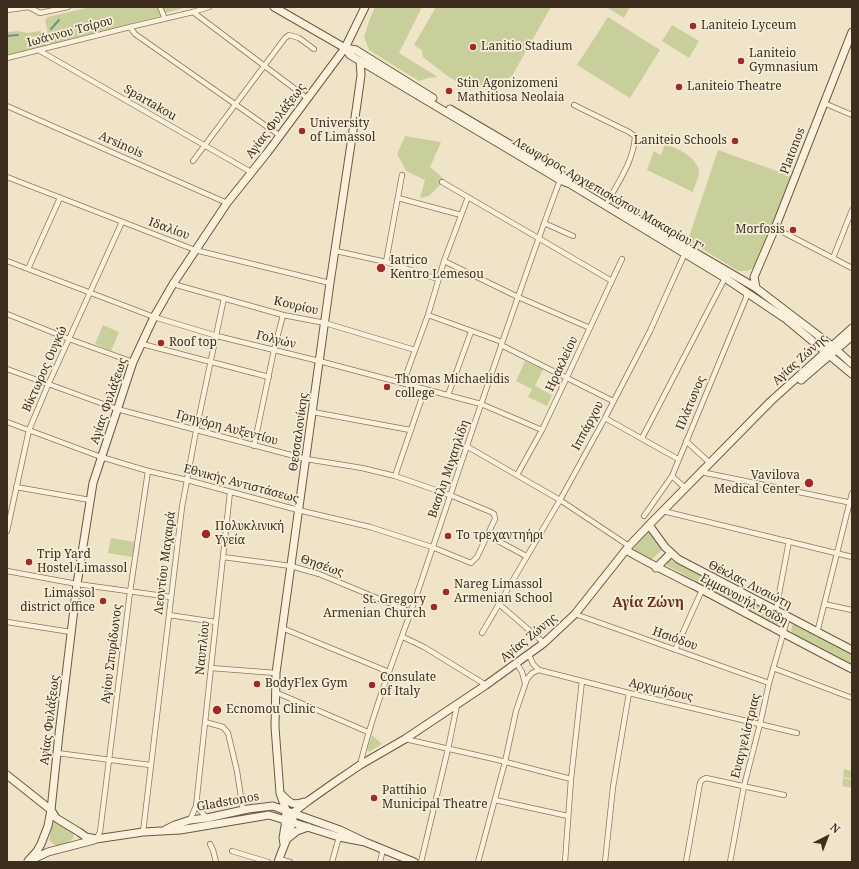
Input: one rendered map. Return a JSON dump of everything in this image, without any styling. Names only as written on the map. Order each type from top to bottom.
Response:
[{"type":"main road","name":"Λεωφόρος Αρχιεπισκόπου Μακαρίου Γ’","points":[[274,7],[345,48],[356,50],[560,180],[570,184],[685,252],[852,364]]},
{"type":"main road","name":"Αγίας Φυλάξεως","points":[[29,862],[41,844],[48,826],[51,810],[77,584],[93,483],[134,362],[154,317],[173,284],[227,203],[345,48],[365,7]]},
{"type":"main road","name":"Platonos","points":[[754,277],[775,228],[852,32]]},
{"type":"main road","name":"Λεωφόρος Αρχιεπισκόπου Μακαρίου Γ’","points":[[345,48],[350,55],[360,61],[756,288],[831,351],[852,374]]},
{"type":"main road","name":"Θεσσαλονίκης","points":[[286,810],[280,793],[275,727],[276,673],[330,283],[336,252],[361,75],[360,61]]},
{"type":"main road","points":[[361,75],[368,70],[374,69]]},
{"type":"main road","points":[[743,281],[754,277],[756,288]]},
{"type":"main road","name":"Αγίας Ζώνης","points":[[831,351],[852,328]]},
{"type":"main road","name":"Αγίας Ζώνης","points":[[289,821],[294,813],[308,800],[360,765],[405,740],[517,664],[544,643],[575,614],[628,548],[649,525],[764,410],[771,401],[831,351],[852,336]]},
{"type":"main road","name":"Θέκλας Λυσιώτη","points":[[649,525],[678,560],[852,650]]},
{"type":"main road","name":"Εμμανουήλ Ροΐδη","points":[[628,548],[656,568],[702,590],[783,634],[852,668]]},
{"type":"main road","points":[[656,568],[671,553]]},
{"type":"main road","name":"Gladstonos","points":[[7,776],[51,810],[56,818],[86,837],[96,839],[143,832],[180,830],[264,814],[274,815],[339,837],[365,842]]},
{"type":"main road","points":[[280,793],[292,803],[297,804],[308,800]]},
{"type":"main road","points":[[273,806],[279,799],[280,793]]},
{"type":"main road","points":[[308,800],[304,812],[310,819]]},
{"type":"main road","name":"Gladstonos","points":[[163,831],[190,820],[273,806],[340,830],[414,862]]},
{"type":"main road","points":[[285,842],[283,838],[289,821],[286,810]]},
{"type":"main road","points":[[278,861],[285,842],[297,831],[308,827]]},
{"type":"main road","points":[[29,862],[48,852],[96,839]]},
{"type":"street","points":[[7,10],[29,7],[40,13],[68,7]]},
{"type":"street","points":[[160,7],[165,19]]},
{"type":"street","name":"Ιωάννου Τσίρου","points":[[7,58],[40,51],[209,7]]},
{"type":"street","points":[[193,12],[307,98]]},
{"type":"street","points":[[130,27],[135,34],[279,135]]},
{"type":"street","points":[[193,161],[285,38],[289,35],[299,38],[314,49]]},
{"type":"street","name":"Spartakou","points":[[40,51],[251,172]]},
{"type":"street","points":[[824,103],[852,115]]},
{"type":"street","points":[[574,105],[635,136],[626,170],[608,202]]},
{"type":"street","name":"Arsinois","points":[[7,106],[227,203]]},
{"type":"street","points":[[386,262],[402,175]]},
{"type":"street","name":"Ιδαλίου","points":[[7,177],[196,250],[330,283]]},
{"type":"street","name":"Βασίλη Μιχαηλίδη","points":[[360,765],[368,732],[403,637],[432,547],[468,447],[501,344],[560,180]]},
{"type":"street","points":[[442,182],[612,281]]},
{"type":"street","points":[[403,383],[428,315],[444,261],[468,197]]},
{"type":"street","points":[[28,270],[60,198]]},
{"type":"street","points":[[398,198],[461,215]]},
{"type":"street","points":[[833,258],[852,210]]},
{"type":"street","name":"Βίκτωρος Ουγκώ","points":[[7,531],[10,505],[16,487],[29,430],[122,222]]},
{"type":"street","points":[[544,222],[573,236]]},
{"type":"street","points":[[775,228],[852,268]]},
{"type":"street","points":[[336,252],[386,262],[438,279]]},
{"type":"street","name":"Ιππάρχου","points":[[482,632],[560,500],[605,418],[650,331],[685,252]]},
{"type":"street","name":"Ηρακλείου","points":[[517,475],[542,430],[568,377],[622,259]]},
{"type":"street","name":"Γολγών","points":[[7,261],[154,317],[217,336],[319,361],[481,404],[542,430]]},
{"type":"street","points":[[444,261],[518,297],[590,328]]},
{"type":"street","points":[[642,438],[725,278]]},
{"type":"street","name":"Κουρίου","points":[[173,284],[284,315],[325,323],[415,350]]},
{"type":"street","name":"Πλάτωνος","points":[[644,516],[672,476],[746,298],[746,293]]},
{"type":"street","name":"Λεοντίου Μαχαιρά","points":[[143,832],[179,528],[196,431],[224,298]]},
{"type":"street","points":[[7,314],[69,339],[134,362]]},
{"type":"street","points":[[254,446],[274,350],[284,315]]},
{"type":"street","points":[[428,315],[501,344],[613,401]]},
{"type":"street","points":[[448,395],[471,332]]},
{"type":"street","points":[[142,344],[269,377]]},
{"type":"street","name":"Γρηγόρη Αυξεντίου","points":[[7,369],[117,409],[306,459],[362,468],[395,476],[450,495],[495,516],[494,522],[487,535]]},
{"type":"street","points":[[395,476],[425,389]]},
{"type":"street","points":[[313,412],[410,430]]},
{"type":"street","points":[[605,418],[678,459]]},
{"type":"street","name":"Εθνικής Αντιστάσεως","points":[[7,422],[101,457],[148,471],[370,527],[432,547],[470,563],[473,563],[478,557],[487,535]]},
{"type":"street","points":[[686,441],[710,463]]},
{"type":"street","points":[[468,447],[560,500],[628,548]]},
{"type":"street","name":"Αγίου Σπυρίδωνος","points":[[96,839],[100,832],[130,592],[148,471]]},
{"type":"street","points":[[701,472],[851,503]]},
{"type":"street","points":[[672,476],[685,488]]},
{"type":"street","points":[[16,487],[90,500]]},
{"type":"street","name":"Ναυπλίου","points":[[190,820],[196,806],[230,492]]},
{"type":"street","points":[[817,633],[836,553],[851,503],[852,493]]},
{"type":"street","points":[[663,511],[852,557]]},
{"type":"street","points":[[487,535],[526,556]]},
{"type":"street","points":[[776,610],[789,541]]},
{"type":"street","name":"Θησέως","points":[[223,557],[291,566],[319,574],[411,612]]},
{"type":"street","points":[[7,571],[77,584],[171,597]]},
{"type":"street","points":[[675,650],[702,590]]},
{"type":"street","points":[[499,604],[544,643]]},
{"type":"street","points":[[824,604],[852,610]]},
{"type":"street","name":"Ησιόδου","points":[[575,614],[769,683]]},
{"type":"street","points":[[169,615],[216,622]]},
{"type":"street","name":"Ευαγγελίστριας","points":[[730,862],[744,786],[769,683],[788,617]]},
{"type":"street","points":[[7,622],[72,632]]},
{"type":"street","points":[[282,628],[389,672]]},
{"type":"street","points":[[403,637],[424,647],[486,685]]},
{"type":"street","points":[[478,862],[505,762],[516,711],[528,676],[539,670],[529,655]]},
{"type":"street","points":[[517,664],[522,672],[525,683]]},
{"type":"street","points":[[211,668],[276,673]]},
{"type":"street","points":[[773,668],[852,698]]},
{"type":"street","name":"Αρχιμήδους","points":[[539,670],[797,733]]},
{"type":"street","points":[[565,862],[571,779],[582,681]]},
{"type":"street","points":[[275,692],[368,732]]},
{"type":"street","points":[[605,862],[617,764],[629,693]]},
{"type":"street","points":[[421,862],[457,705]]},
{"type":"street","points":[[205,722],[223,727],[228,733],[237,771],[243,810]]},
{"type":"street","points":[[405,740],[505,762],[571,779]]},
{"type":"street","points":[[57,753],[150,765]]},
{"type":"street","points":[[686,862],[700,783],[702,780],[706,778],[784,795]]},
{"type":"street","points":[[495,800],[568,816]]},
{"type":"street","points":[[196,806],[207,818]]},
{"type":"street","points":[[332,862],[339,837]]},
{"type":"street","points":[[210,844],[216,862]]},
{"type":"street","points":[[380,862],[383,849]]},
{"type":"street","points":[[232,851],[268,862]]},
{"type":"street","points":[[278,861],[290,862]]},
{"type":"green space","points":[[91,7],[157,7],[160,16],[50,44],[45,20],[47,17]]},
{"type":"green space","points":[[163,7],[186,7],[165,13]]},
{"type":"green space","points":[[375,7],[422,7],[399,53],[438,77],[419,81],[369,50],[364,37]]},
{"type":"green space","name":"Lanitio Stadium","points":[[436,7],[551,7],[512,76],[496,87],[476,89],[459,83],[446,75],[423,57],[422,50],[414,45]]},
{"type":"green space","points":[[606,7],[630,7],[624,18]]},
{"type":"green space","points":[[608,17],[660,50],[630,98],[577,65]]},
{"type":"green space","points":[[672,25],[699,41],[689,58],[662,41]]},
{"type":"green space","points":[[18,31],[27,33],[41,31],[46,46],[7,55],[7,32]]},
{"type":"green space","points":[[405,136],[441,142],[430,167],[445,180],[429,196],[420,198],[425,180],[406,171],[397,154]]},
{"type":"green space","points":[[665,144],[687,154],[696,163],[699,174],[693,192],[647,170],[654,151],[661,155]]},
{"type":"green space","points":[[718,150],[791,176],[756,263],[753,268],[748,271],[738,271],[688,240]]},
{"type":"green space","points":[[103,325],[119,332],[111,351],[95,344]]},
{"type":"green space","points":[[525,361],[543,369],[535,386],[552,395],[547,406],[528,397],[532,389],[516,381]]},
{"type":"green space","points":[[647,531],[654,537],[661,549],[661,551],[652,559],[634,550]]},
{"type":"green space","points":[[111,538],[135,542],[132,557],[108,553]]},
{"type":"green space","points":[[669,559],[781,617],[780,624],[772,624],[693,583],[694,580],[666,565]]},
{"type":"green space","points":[[794,624],[852,654],[852,664],[796,636],[791,631],[792,625]]},
{"type":"green space","points":[[372,735],[382,744],[369,752],[367,750]]},
{"type":"green space","points":[[844,769],[852,771],[852,779],[843,777]]},
{"type":"green space","points":[[843,778],[852,780],[852,788],[842,786]]},
{"type":"green space","points":[[53,822],[59,822],[74,832],[73,839],[58,848],[49,840]]},
{"type":"waterway","points":[[51,29],[59,20]]},
{"type":"waterway","points":[[7,36],[18,35]]},
{"type":"place","name":"Laniteio Lyceum","points":[[693,26]]},
{"type":"place","name":"Lanitio Stadium","points":[[473,47]]},
{"type":"place","name":"Laniteio Gymnasium","points":[[741,61]]},
{"type":"place","name":"Laniteio Theatre","points":[[679,87]]},
{"type":"place","name":"Stin Agonizomeni Mathitiosa Neolaia","points":[[449,91]]},
{"type":"place","name":"University of Limassol","points":[[302,131]]},
{"type":"place","name":"Laniteio Schools","points":[[735,141]]},
{"type":"place","name":"Morfosis","points":[[793,230]]},
{"type":"place","name":"Iatrico Kentro Lemesou","points":[[381,268]]},
{"type":"place","name":"Roof top","points":[[161,343]]},
{"type":"place","name":"Thomas Michaelidis college","points":[[387,387]]},
{"type":"place","name":"Vavilova Medical Center","points":[[809,483]]},
{"type":"place","name":"Πολυκλινική Υγεία","points":[[206,534]]},
{"type":"place","name":"Το τρεχαντηήρι","points":[[448,536]]},
{"type":"place","name":"Trip Yard Hostel Limassol","points":[[29,562]]},
{"type":"place","name":"Nareg Limassol Armenian School","points":[[446,592]]},
{"type":"place","name":"Limassol district office","points":[[103,601]]},
{"type":"place","name":"St. Gregory Armenian Church","points":[[434,607]]},
{"type":"place","name":"BodyFlex Gym","points":[[257,684]]},
{"type":"place","name":"Consulate of Italy","points":[[372,685]]},
{"type":"place","name":"Ecnomou Clinic","points":[[217,710]]},
{"type":"place","name":"Pattihio Municipal Theatre","points":[[374,798]]},
{"type":"district","name":"Αγία Ζώνη","points":[[648,603]]}]
